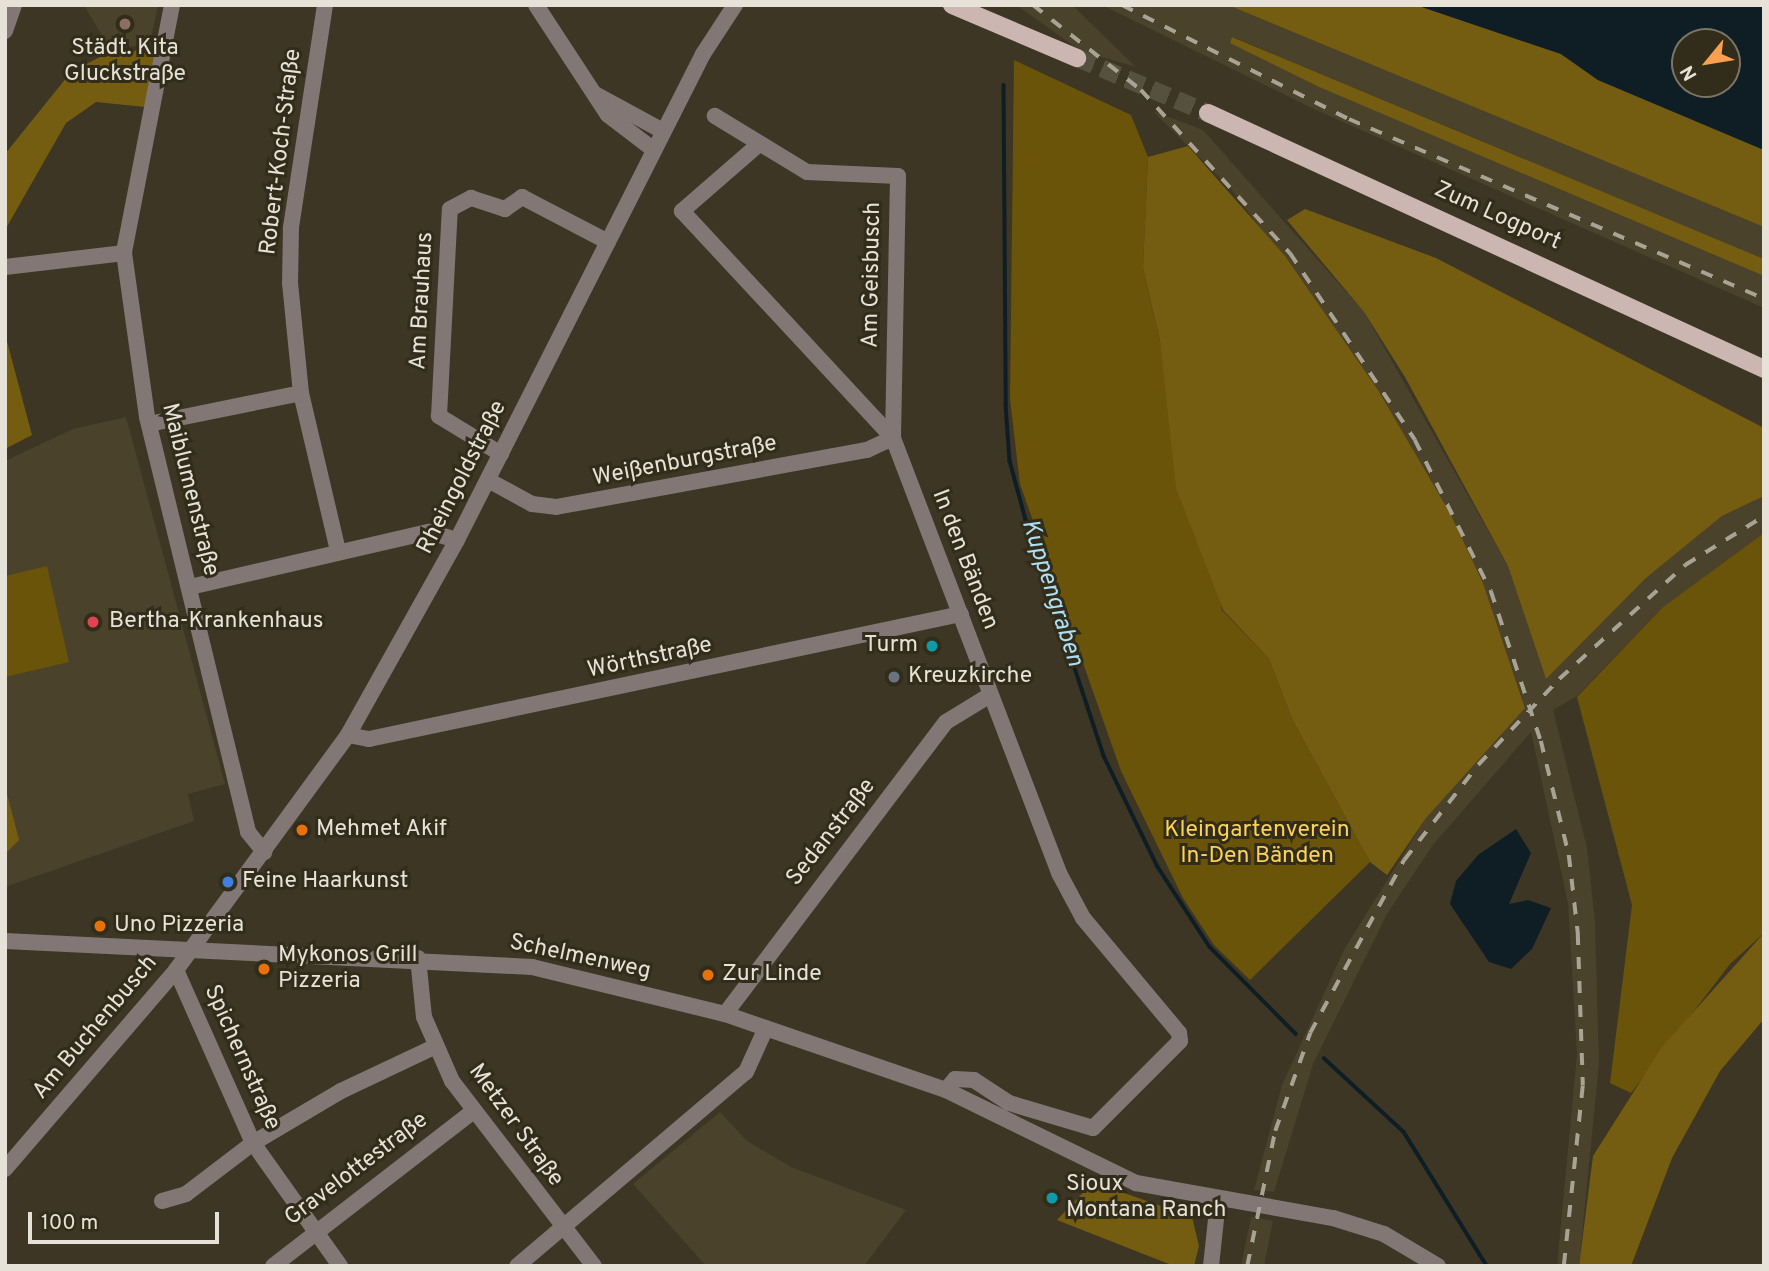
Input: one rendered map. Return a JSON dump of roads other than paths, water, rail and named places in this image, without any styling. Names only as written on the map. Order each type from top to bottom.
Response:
[{"type":"main road","points":[[952,5],[1077,58]]},
{"type":"main road","name":"Zum Logport","points":[[1208,113],[1764,369]]},
{"type":"street","points":[[5,32],[14,5]]},
{"type":"street","name":"Maiblumenstraße","points":[[172,5],[124,253],[149,424],[247,832],[264,852]]},
{"type":"street","name":"Robert-Koch-Straße","points":[[325,5],[291,228],[301,393],[338,551]]},
{"type":"street","points":[[537,5],[591,93],[631,137],[654,150]]},
{"type":"street","name":"Rheingoldstraße","points":[[190,947],[264,852],[348,735],[457,540],[663,131],[735,5]]},
{"type":"street","points":[[591,93],[663,131]]},
{"type":"street","name":"Am Geisbusch","points":[[715,116],[758,145],[807,172],[898,176],[893,438]]},
{"type":"street","name":"In den Bänden","points":[[758,145],[682,211],[893,438],[990,695],[1083,918],[1178,1033],[1180,1041],[1093,1129],[1009,1103],[974,1080],[955,1079],[946,1090]]},
{"type":"street","name":"Am Brauhaus","points":[[501,454],[439,416],[450,209],[471,198],[505,209],[522,197],[608,242]]},
{"type":"street","points":[[5,267],[124,253]]},
{"type":"street","points":[[149,424],[301,393]]},
{"type":"street","name":"Weißenburgstraße","points":[[488,480],[532,505],[556,507],[867,450],[893,438]]},
{"type":"street","points":[[190,587],[429,532],[457,540]]},
{"type":"street","name":"Wörthstraße","points":[[348,735],[369,739],[961,614]]},
{"type":"street","name":"Sedanstraße","points":[[725,1014],[946,722],[990,695]]},
{"type":"street","name":"Schelmenweg","points":[[5,941],[418,958],[532,967],[725,1014],[946,1090],[1136,1183],[1372,1230],[1438,1266]]},
{"type":"street","name":"Am Buchenbusch","points":[[5,1169],[176,970],[190,947]]},
{"type":"street","name":"Metzer Straße","points":[[418,958],[420,996],[436,1046],[472,1112],[594,1266]]},
{"type":"street","name":"Spichernstraße","points":[[176,970],[253,1143],[311,1231],[340,1266]]},
{"type":"street","points":[[517,1266],[563,1230],[746,1072],[766,1028]]},
{"type":"street","points":[[162,1201],[186,1194],[253,1143],[436,1046]]},
{"type":"street","name":"Gravelottestraße","points":[[272,1266],[311,1231],[472,1112]]},
{"type":"street","points":[[1211,1266],[1218,1200]]},
{"type":"waterway","name":"Kuppengraben","points":[[1004,85],[1006,405],[1010,461],[1026,520],[1104,756],[1158,867],[1210,947],[1296,1034]]},
{"type":"waterway","name":"Kuppengraben","points":[[1324,1058],[1404,1132],[1487,1266]]},
{"type":"tunnel","points":[[1077,58],[1208,113]]},
{"type":"railway","points":[[1033,5],[1141,90],[1290,253],[1415,440],[1491,591],[1541,741],[1569,855],[1578,933],[1583,1086],[1564,1266]]},
{"type":"railway","points":[[1122,5],[1349,119],[1764,299]]},
{"type":"railway","points":[[1247,1266],[1275,1131],[1310,1033],[1404,860],[1478,765],[1559,679],[1685,565],[1764,516]]},
{"type":"place","name":"Städt. Kita Gluckstraße","points":[[125,24]]},
{"type":"place","name":"Bertha-Krankenhaus","points":[[93,622]]},
{"type":"place","name":"Turm","points":[[932,646]]},
{"type":"place","name":"Kreuzkirche","points":[[894,677]]},
{"type":"place","name":"Mehmet Akif","points":[[302,830]]},
{"type":"place","name":"Feine Haarkunst","points":[[228,882]]},
{"type":"place","name":"Uno Pizzeria","points":[[100,926]]},
{"type":"place","name":"Mykonos Grill Pizzeria","points":[[264,969]]},
{"type":"place","name":"Zur Linde","points":[[708,975]]},
{"type":"place","name":"Sioux Montana Ranch","points":[[1052,1198]]},
{"type":"park label","name":"Kleingartenverein In-Den Bänden","points":[[1257,844]]}]
